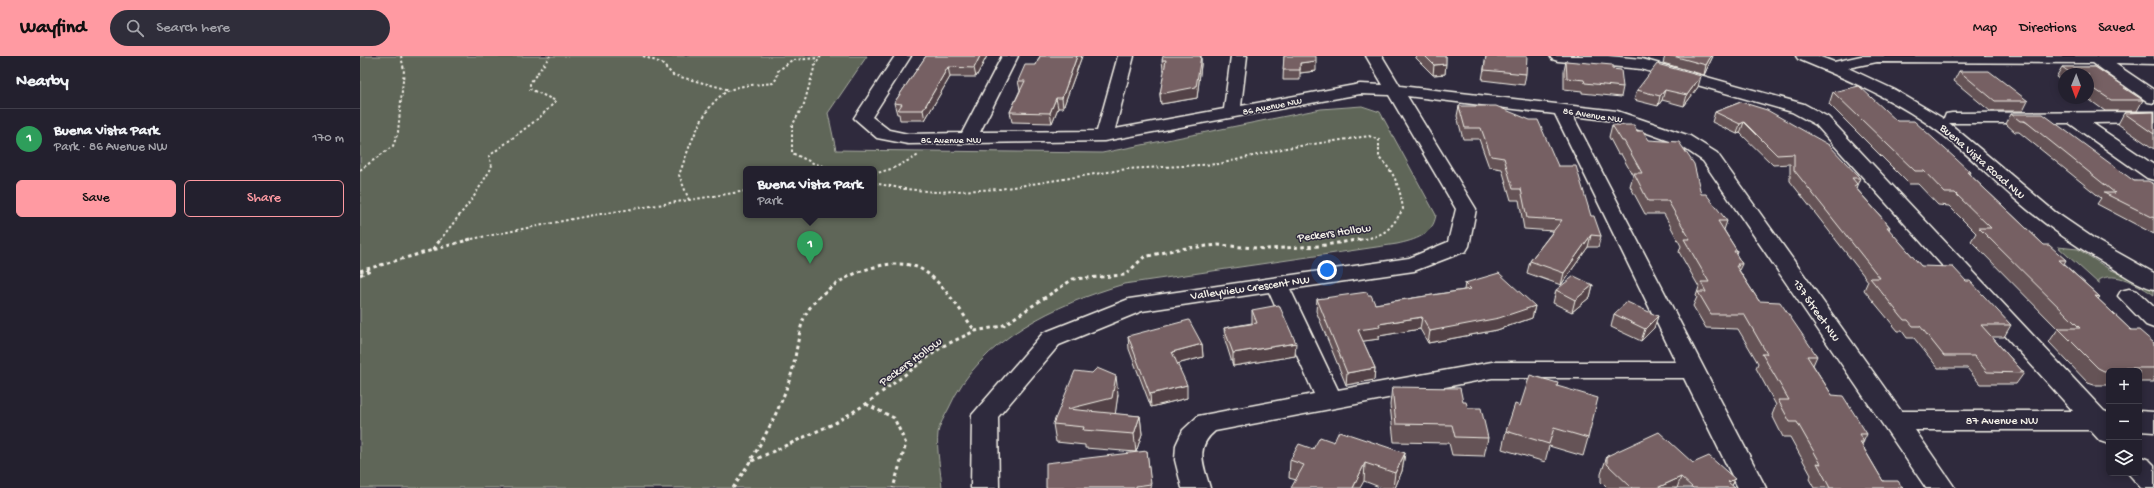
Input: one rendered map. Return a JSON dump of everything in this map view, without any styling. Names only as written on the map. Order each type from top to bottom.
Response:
[{"type":"street","name":"86 Avenue NW","points":[[903,56],[863,118],[883,134],[908,139],[1104,136],[1360,89],[1395,90],[1617,116],[1684,140]]},
{"type":"street","points":[[968,139],[1010,56]]},
{"type":"street","points":[[1104,136],[1126,56]]},
{"type":"street","points":[[1232,113],[1239,56]]},
{"type":"street","name":"Valleyview Crescent NW","points":[[986,488],[985,415],[1051,339],[1137,304],[1414,264],[1458,246],[1466,209],[1374,56]]},
{"type":"street","points":[[1558,56],[1642,64],[1798,108],[1822,121],[2105,426]]},
{"type":"street","name":"Buena Vista Road NW","points":[[1804,56],[1834,62],[1902,89],[1952,118],[2080,222],[2154,267]]},
{"type":"street","points":[[1834,62],[1877,57],[2095,57],[2154,59]]},
{"type":"street","points":[[2095,57],[2154,98]]},
{"type":"street","name":"Buena Vista Road NW","points":[[1834,62],[1937,122],[1967,145],[2052,220],[2090,246],[2154,282]]},
{"type":"street","points":[[1561,109],[1752,488]]},
{"type":"street","points":[[2072,117],[2154,174]]},
{"type":"street","points":[[1952,118],[2154,117]]},
{"type":"street","name":"137 Street NW","points":[[1684,140],[1710,157],[1941,488]]},
{"type":"street","points":[[1277,284],[1330,400]]},
{"type":"street","points":[[2129,296],[2154,320]]},
{"type":"street","points":[[1196,488],[1187,448],[1189,440],[1197,430],[1207,423],[1492,370],[1692,370]]},
{"type":"street","name":"87 Avenue NW","points":[[1894,420],[2105,426]]},
{"type":"street","points":[[2142,422],[2154,422]]},
{"type":"street","points":[[2142,470],[2154,484]]},
{"type":"path","points":[[360,170],[392,146],[398,132],[404,70],[401,56]]},
{"type":"path","points":[[433,249],[473,198],[492,167],[490,156],[539,118],[556,101],[530,89],[530,82],[550,56]]},
{"type":"path","points":[[643,56],[661,62],[673,75],[731,90],[773,83],[778,78],[778,71],[787,62],[794,58],[820,57]]},
{"type":"path","points":[[820,57],[815,65],[804,104],[792,126],[792,153],[813,163],[824,166]]},
{"type":"path","points":[[689,200],[679,175],[691,140],[713,106],[731,90]]},
{"type":"path","name":"Peckers Hollow","points":[[752,460],[835,423],[866,404],[943,346],[975,331],[1002,326],[1073,279],[1126,275],[1144,257],[1178,249],[1218,245],[1267,249],[1319,246],[1373,238],[1392,227],[1403,209],[1400,187],[1389,166],[1379,158],[1379,140],[1369,136],[1300,146],[1256,155],[1234,162],[1207,166],[1159,166],[1127,169],[989,190],[934,191],[877,184]]},
{"type":"path","points":[[877,173],[910,161],[942,139]]},
{"type":"path","points":[[360,271],[433,249],[592,215],[743,191]]},
{"type":"path","points":[[733,488],[752,460],[788,383],[805,315],[823,292],[853,275],[886,264],[919,268],[946,294],[975,331]]},
{"type":"path","points":[[360,275],[377,266]]},
{"type":"path","points":[[866,404],[894,418],[906,444],[893,488]]},
{"type":"green space","points":[[360,56],[867,56],[828,113],[836,150],[1102,153],[1321,109],[1362,106],[1380,112],[1436,215],[1434,222],[1427,232],[1422,236],[1397,244],[1124,284],[1098,292],[1047,314],[1000,344],[980,362],[962,384],[942,420],[938,433],[938,453],[942,488],[360,488]]},
{"type":"green space","points":[[2058,247],[2078,249],[2109,269],[2154,288],[2154,295],[2128,280],[2120,278],[2105,277],[2099,280],[2099,284]]},
{"type":"building","points":[[926,56],[980,56],[974,68],[948,67],[923,110],[898,110],[902,104],[894,103]]},
{"type":"building","points":[[1040,56],[1077,56],[1062,98],[1056,98],[1050,113],[1010,112],[1025,81],[1018,81],[1025,65],[1036,65]]},
{"type":"building","points":[[1163,56],[1201,56],[1196,87],[1160,94],[1166,60],[1162,60]]},
{"type":"building","points":[[1284,56],[1316,56],[1316,61],[1300,63],[1300,70],[1283,70]]},
{"type":"building","points":[[1425,56],[1446,56],[1446,64],[1434,65]]},
{"type":"building","points":[[1486,56],[1527,56],[1526,74],[1484,70]]},
{"type":"building","points":[[1673,56],[1711,56],[1706,65]]},
{"type":"building","points":[[1566,61],[1612,65],[1612,69],[1621,70],[1623,87],[1585,83],[1584,80],[1567,78]]},
{"type":"building","points":[[1657,64],[1701,76],[1687,95],[1665,90],[1660,96],[1637,90]]},
{"type":"building","points":[[2062,67],[2095,67],[2143,100],[2111,100],[2094,89],[2094,68]]},
{"type":"building","points":[[1959,71],[1989,71],[2028,101],[1995,101]]},
{"type":"building","points":[[1859,86],[1897,121],[1914,121],[1970,172],[1967,172],[2044,245],[2049,245],[2066,260],[2059,260],[2100,297],[2095,296],[2131,330],[2139,330],[2154,343],[2154,368],[2106,368],[2106,371],[2104,371],[2098,368],[2058,328],[2080,328],[1979,228],[1991,228],[1955,193],[1945,193],[1924,171],[1915,171],[1833,92]]},
{"type":"building","points":[[1741,102],[1767,110],[1829,145],[1860,178],[1852,178],[1857,184],[1854,186],[1890,227],[1887,227],[1921,266],[1953,267],[1966,281],[1970,281],[2011,325],[1981,325],[2024,373],[1987,372],[1974,356],[1944,356],[1920,326],[1913,326],[1908,320],[1904,320],[1870,278],[1880,278],[1794,170],[1794,154],[1777,155],[1744,122],[1740,124],[1715,112]]},
{"type":"building","points":[[1459,106],[1496,106],[1530,120],[1538,120],[1558,166],[1576,166],[1591,216],[1594,216],[1601,236],[1591,235],[1564,273],[1530,261],[1562,220],[1527,218],[1521,189],[1513,189],[1504,158],[1491,156],[1481,128],[1465,128]]},
{"type":"building","points":[[2154,112],[2154,134],[2124,113]]},
{"type":"building","points":[[2011,114],[2043,114],[2134,181],[2148,181],[2154,184],[2154,218],[2104,193],[2115,193],[2025,121],[2020,121]]},
{"type":"building","points":[[1612,125],[1634,125],[1637,131],[1643,131],[1649,140],[1679,142],[1694,164],[1701,194],[1706,194],[1727,221],[1718,221],[1737,251],[1734,251],[1742,264],[1737,264],[1739,266],[1736,266],[1759,301],[1780,302],[1817,356],[1807,356],[1832,395],[1843,396],[1867,434],[1859,434],[1864,442],[1860,442],[1883,481],[1898,481],[1903,488],[1830,488],[1817,463],[1821,464],[1797,422],[1790,422],[1778,400],[1789,400],[1762,354],[1767,354],[1744,314],[1711,314],[1698,292],[1706,292],[1701,282],[1709,282],[1684,239],[1690,239],[1668,201],[1648,201],[1634,173],[1642,173],[1624,141],[1622,141]]},
{"type":"building","points":[[1499,273],[1535,306],[1499,318],[1430,331],[1422,317],[1379,324],[1380,327],[1358,330],[1375,368],[1347,373],[1317,299],[1367,292],[1368,295],[1371,295],[1375,304],[1471,289],[1465,283]]},
{"type":"building","points":[[1574,276],[1593,285],[1575,300],[1556,290]]},
{"type":"building","points":[[1627,302],[1658,316],[1645,329],[1614,314]]},
{"type":"building","points":[[1279,305],[1296,343],[1233,353],[1224,328],[1257,323],[1252,310]]},
{"type":"building","points":[[1189,320],[1202,344],[1172,352],[1187,385],[1150,394],[1128,336]]},
{"type":"building","points":[[1097,368],[1116,376],[1112,398],[1068,409],[1140,416],[1134,434],[1083,430],[1084,427],[1053,424],[1075,371],[1092,373]]},
{"type":"building","points":[[1530,375],[1558,383],[1557,386],[1598,398],[1588,438],[1554,428],[1549,444],[1506,431],[1515,404],[1520,406]]},
{"type":"building","points":[[1392,387],[1460,388],[1463,402],[1466,402],[1468,408],[1481,408],[1488,438],[1455,437],[1452,425],[1396,424]]},
{"type":"building","points":[[1339,431],[1405,453],[1395,473],[1365,463],[1353,488],[1291,488],[1304,465],[1290,460],[1299,444],[1313,449],[1320,437],[1334,442]]},
{"type":"building","points":[[1659,432],[1693,463],[1709,456],[1735,479],[1728,482],[1735,488],[1693,488],[1681,477],[1657,488],[1632,488],[1607,464],[1607,456]]},
{"type":"building","points":[[1147,451],[1151,484],[1136,486],[1136,488],[1046,488],[1046,463]]},
{"type":"place","name":"Buena Vista Park","points":[[810,264]]}]
